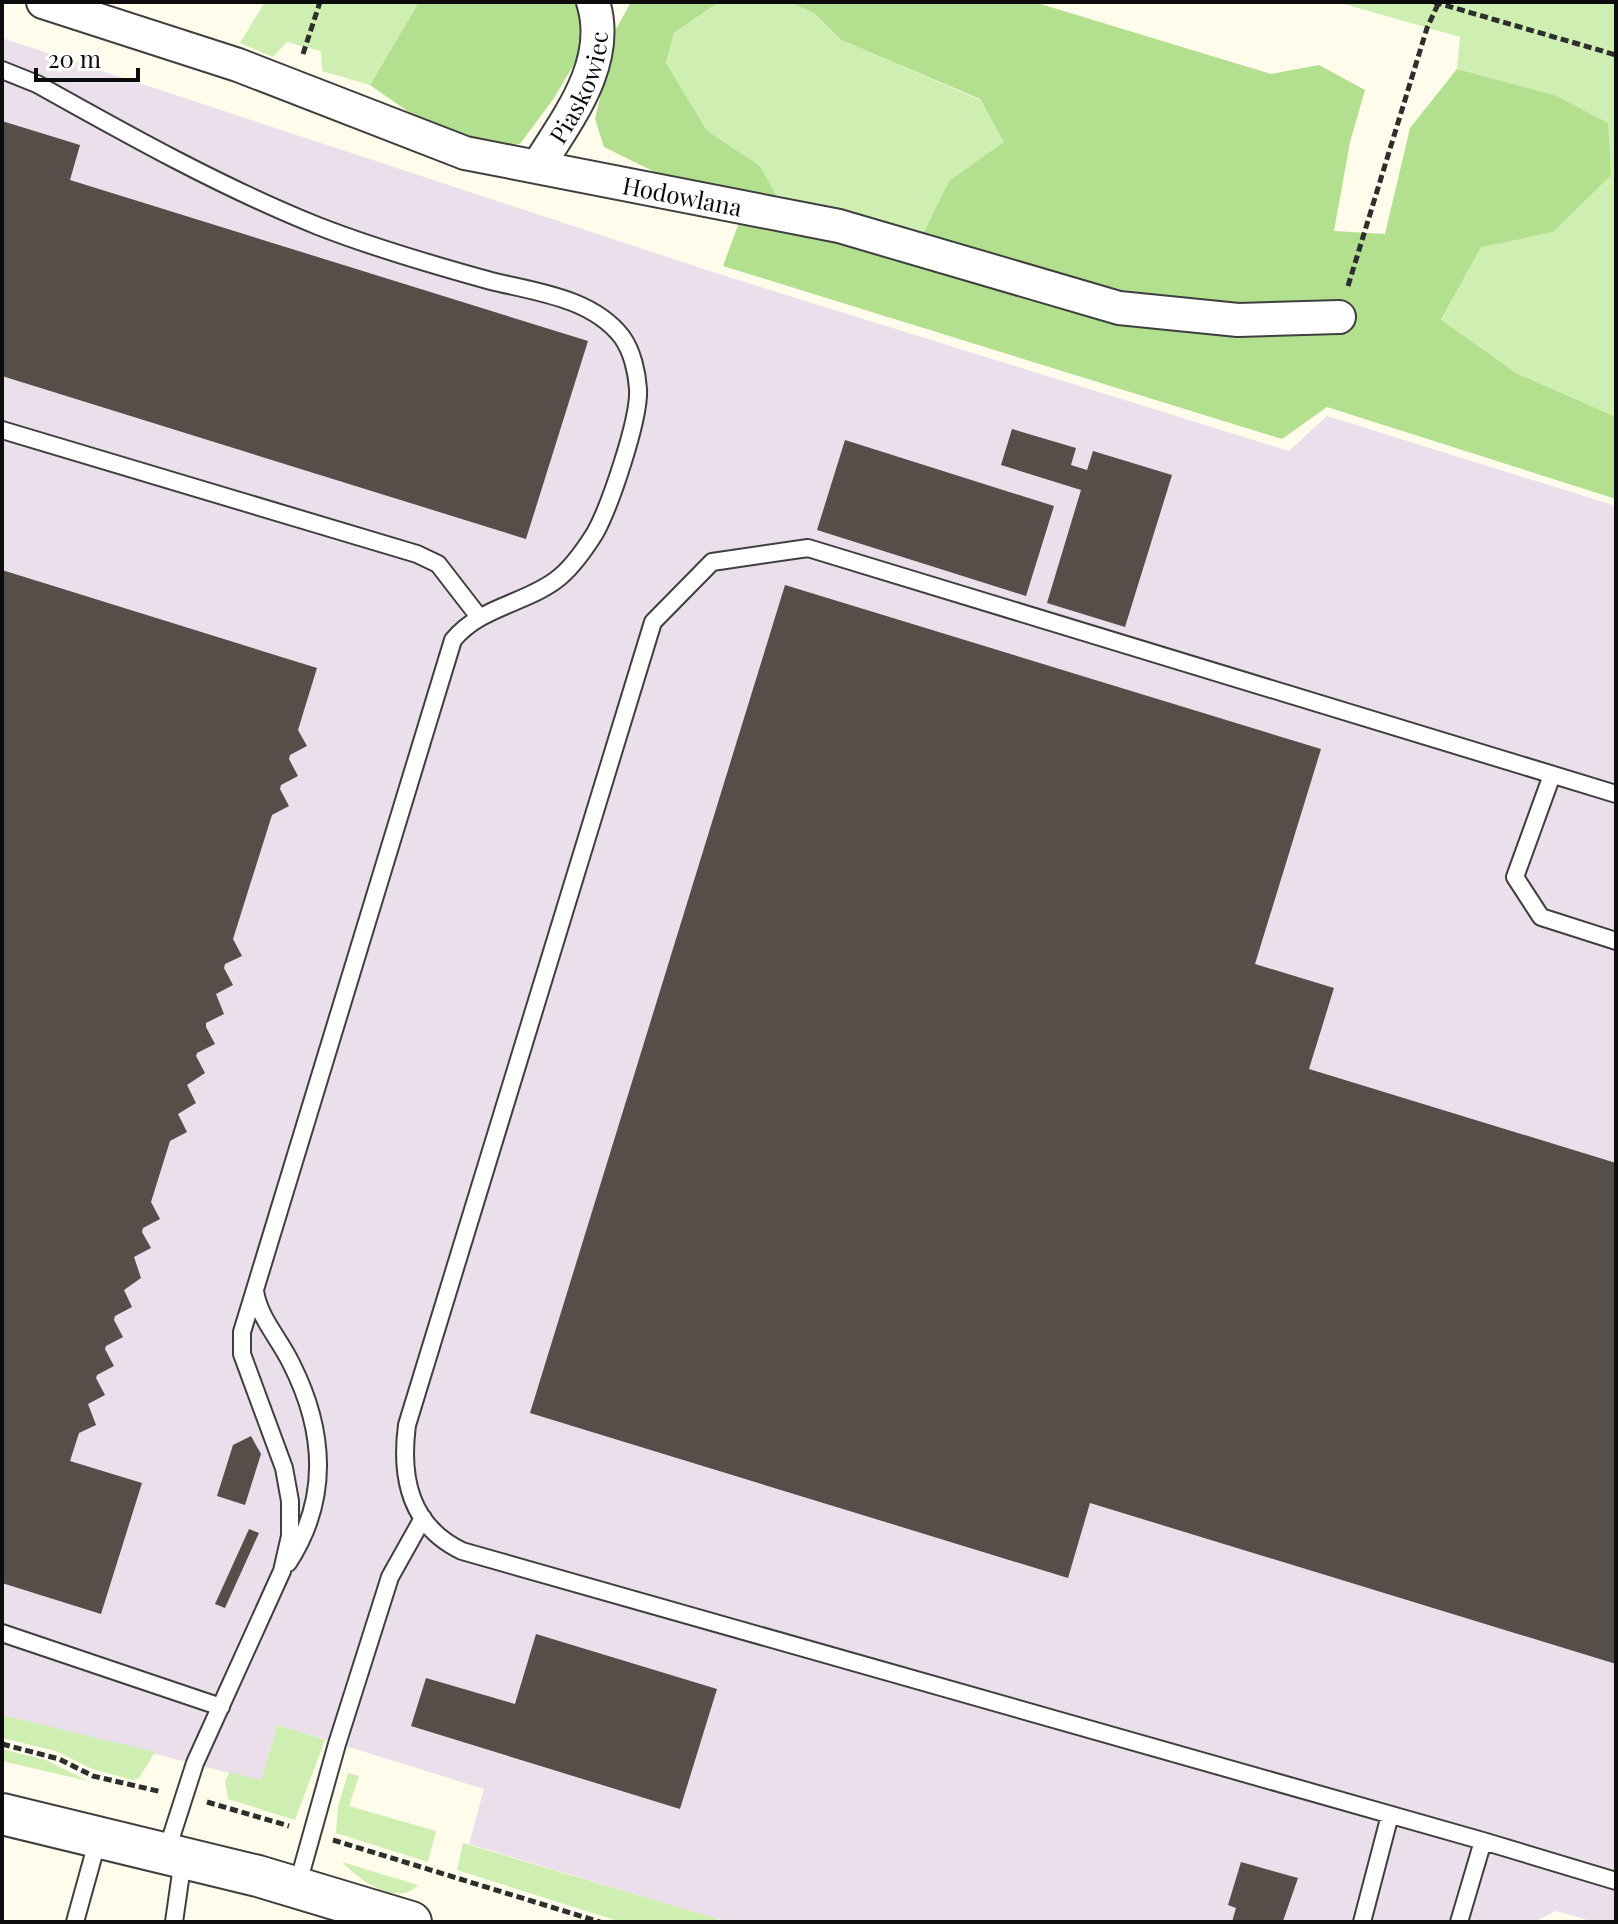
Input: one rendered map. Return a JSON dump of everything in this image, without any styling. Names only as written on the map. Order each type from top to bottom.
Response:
[{"type":"street","name":"Hodowlana","points":[[43,2],[238,65],[465,153],[839,226],[1119,308],[1238,320],[1339,317]]},
{"type":"street","name":"Piaskowiec","points":[[538,166],[579,99],[592,67],[598,31],[593,2]]},
{"type":"street","points":[[2,1814],[175,1855],[411,1922]]},
{"type":"lane","points":[[2,70],[37,84],[239,191],[319,226],[450,270],[565,300],[600,315],[625,341],[638,388],[637,406],[618,475],[596,531],[578,557],[557,580],[479,617],[453,640],[255,1288],[242,1332],[242,1354],[284,1468],[290,1501],[290,1536],[282,1571]]},
{"type":"lane","points":[[2,430],[417,554],[438,564],[479,617]]},
{"type":"lane","points":[[1616,794],[808,548],[712,562],[653,622],[407,1425],[404,1453],[406,1476],[416,1510],[441,1541],[462,1551],[1616,1881]]},
{"type":"lane","points":[[1552,775],[1515,877],[1541,917],[1616,941]]},
{"type":"lane","points":[[174,1922],[175,1855],[195,1763],[282,1571],[304,1538],[317,1495],[320,1462],[313,1418],[291,1362],[262,1315],[255,1288]]},
{"type":"lane","points":[[297,1888],[337,1744],[390,1577],[423,1518]]},
{"type":"lane","points":[[2,1633],[221,1707]]},
{"type":"lane","points":[[1362,1922],[1390,1815]]},
{"type":"lane","points":[[75,1922],[98,1837]]},
{"type":"lane","points":[[1459,1922],[1483,1841]]},
{"type":"path","points":[[293,86],[320,2]]},
{"type":"path","points":[[1339,317],[1422,42],[1437,2],[1616,55]]},
{"type":"shaded area","points":[[2,38],[722,275],[1289,451],[1327,416],[1616,506],[1616,1922],[1595,1922],[1556,1911],[1534,1922],[727,1922],[469,1844],[484,1789],[278,1725],[261,1781],[2,1715]]},
{"type":"green space","points":[[265,2],[419,2],[370,85],[322,71],[321,51],[287,42],[273,57],[240,43]]},
{"type":"green space","points":[[419,2],[578,2],[582,10],[577,59],[554,98],[520,144],[488,144],[436,131],[370,85]]},
{"type":"green space","points":[[631,2],[723,2],[674,33],[666,63],[707,131],[760,166],[794,228],[910,260],[949,181],[1004,142],[980,99],[841,40],[814,13],[789,2],[1034,2],[1271,74],[1319,65],[1365,90],[1350,142],[1334,231],[1385,234],[1410,128],[1457,69],[1554,95],[1608,123],[1611,175],[1553,232],[1481,247],[1441,320],[1516,373],[1616,417],[1616,499],[1327,407],[1282,439],[723,266],[750,193],[667,178],[604,147],[595,119],[616,29]]},
{"type":"green space","points":[[723,2],[789,2],[814,13],[841,40],[980,100],[1005,142],[949,181],[910,260],[794,228],[705,130],[666,63],[674,33]]},
{"type":"green space","points":[[1337,2],[1616,2],[1616,417],[1516,373],[1441,321],[1481,246],[1553,232],[1554,95],[1457,69],[1460,37]]},
{"type":"green space","points":[[2,1715],[155,1752],[139,1778],[133,1780],[92,1769],[56,1751],[2,1738]]},
{"type":"green space","points":[[278,1725],[325,1740],[295,1820],[228,1799],[225,1781],[230,1772],[261,1780]]},
{"type":"green space","points":[[2,1749],[46,1760],[88,1781],[2,1761]]},
{"type":"green space","points":[[348,1773],[359,1776],[349,1806],[436,1831],[428,1862],[336,1833],[338,1807]]},
{"type":"green space","points":[[463,1843],[718,1919],[717,1922],[621,1922],[457,1870]]},
{"type":"green space","points":[[342,1862],[418,1885],[400,1894],[389,1892],[368,1883]]},
{"type":"building","points":[[2,121],[80,145],[70,180],[588,341],[526,539],[2,376]]},
{"type":"building","points":[[1012,429],[1076,448],[1071,465],[1087,470],[1093,451],[1172,475],[1125,627],[1047,603],[1081,490],[1001,465]]},
{"type":"building","points":[[845,440],[1054,506],[1026,596],[817,530]]},
{"type":"building","points":[[2,570],[317,668],[298,730],[307,746],[290,755],[289,759],[298,776],[281,785],[280,789],[289,806],[272,815],[233,939],[242,956],[225,964],[233,985],[216,994],[224,1014],[206,1023],[215,1044],[197,1053],[205,1073],[187,1085],[196,1103],[178,1114],[187,1132],[170,1141],[151,1202],[160,1219],[143,1228],[142,1232],[151,1248],[134,1257],[141,1278],[124,1290],[132,1307],[115,1316],[123,1337],[106,1346],[114,1366],[96,1378],[105,1395],[88,1404],[96,1425],[79,1433],[70,1461],[142,1483],[101,1614],[2,1583]]},
{"type":"building","points":[[785,585],[1321,749],[1255,964],[1334,988],[1309,1069],[1616,1163],[1616,1664],[1090,1503],[1068,1578],[530,1413]]},
{"type":"building","points":[[251,1436],[261,1454],[245,1505],[217,1496],[233,1445]]},
{"type":"building","points":[[249,1529],[259,1533],[225,1608],[215,1604]]},
{"type":"building","points":[[536,1634],[717,1689],[680,1809],[411,1726],[426,1678],[515,1704]]},
{"type":"building","points":[[1241,1862],[1298,1878],[1283,1921],[1232,1922],[1236,1908],[1228,1905]]}]
